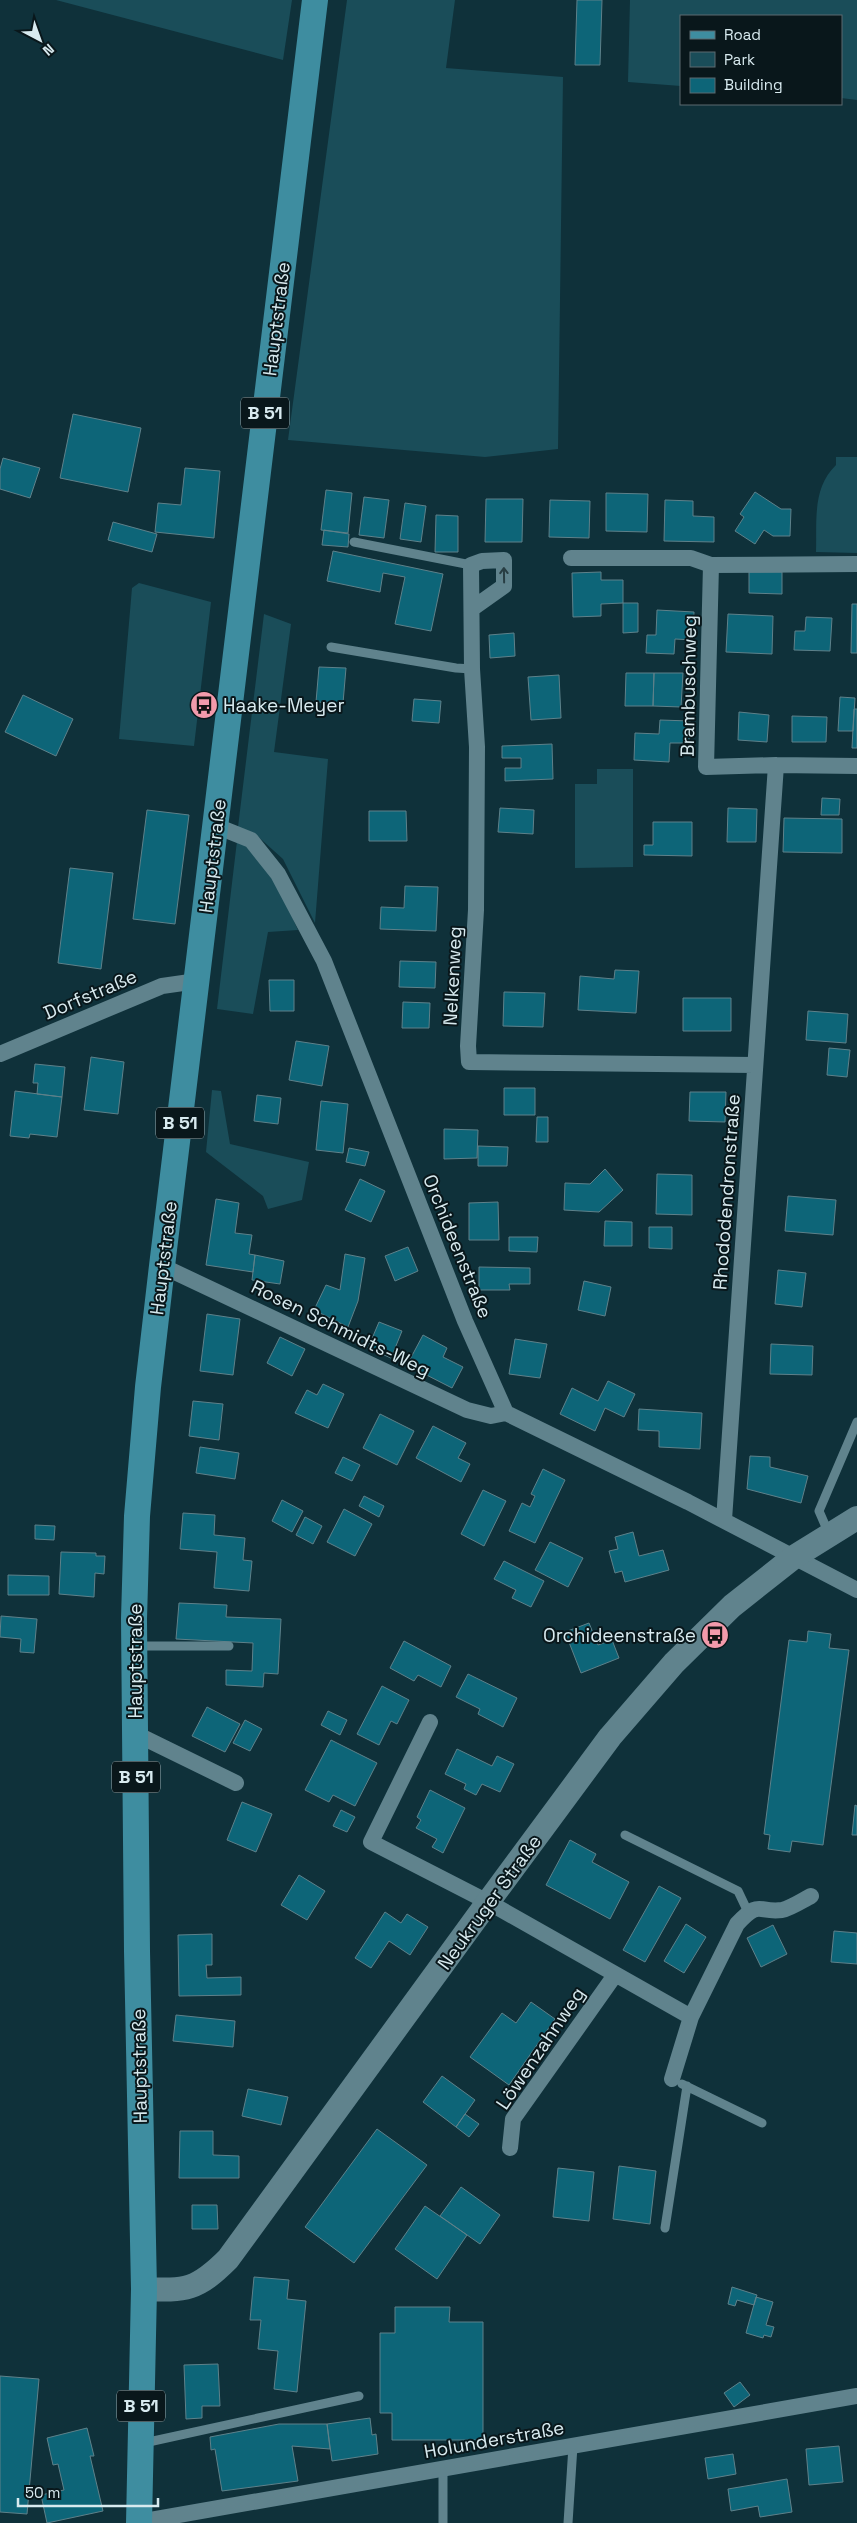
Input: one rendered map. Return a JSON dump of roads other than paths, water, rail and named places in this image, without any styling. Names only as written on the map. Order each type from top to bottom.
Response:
[{"type":"main road","name":"Hauptstraße","points":[[139,2522],[144,2289],[137,1951],[135,1646],[137,1516],[162,1266],[315,0]]},
{"type":"street","points":[[571,558],[691,558],[711,565],[857,564]]},
{"type":"street","points":[[472,565],[504,560],[504,586],[473,608]]},
{"type":"street","name":"Nelkenweg","points":[[472,565],[472,669],[477,747],[476,910],[468,1046],[469,1062],[755,1065]]},
{"type":"street","name":"Brambuschweg","points":[[711,565],[706,767],[776,765],[857,766]]},
{"type":"street","name":"Rhododendronstraße","points":[[724,1520],[755,1065],[771,867],[776,765]]},
{"type":"street","name":"Orchideenstraße","points":[[216,826],[251,840],[257,847],[278,874],[324,961],[465,1321],[506,1413]]},
{"type":"street","name":"Dorfstraße","points":[[0,1054],[162,986],[197,980]]},
{"type":"street","name":"Rosen Schmidts-Weg","points":[[162,1266],[467,1410],[491,1416],[506,1413]]},
{"type":"street","points":[[506,1413],[724,1520],[857,1590]]},
{"type":"street","name":"Neukruger Straße","points":[[144,2289],[179,2290],[209,2278],[228,2259],[610,1737],[674,1663],[732,1606],[794,1557],[857,1518]]},
{"type":"street","points":[[430,1722],[371,1842],[488,1902],[691,2017]]},
{"type":"street","points":[[136,1734],[236,1783]]},
{"type":"street","points":[[679,2082],[691,2017],[736,1924],[748,1912],[760,1908],[783,1910],[811,1896]]},
{"type":"street","name":"Löwenzahnweg","points":[[510,2148],[513,2119],[614,1975]]},
{"type":"street","name":"Holunderstraße","points":[[139,2522],[857,2396]]},
{"type":"lane","points":[[354,542],[472,565]]},
{"type":"lane","points":[[331,647],[472,669]]},
{"type":"lane","points":[[829,1534],[819,1511],[857,1422]]},
{"type":"lane","points":[[135,1646],[229,1646]]},
{"type":"lane","points":[[625,1835],[738,1891],[748,1912]]},
{"type":"lane","points":[[666,2228],[679,2082],[762,2123]]},
{"type":"lane","points":[[140,2444],[359,2396]]},
{"type":"lane","points":[[568,2523],[573,2446]]},
{"type":"lane","points":[[443,2468],[443,2523]]},
{"type":"place","name":"Haake-Meyer","points":[[204,705]]},
{"type":"place","name":"Orchideenstraße","points":[[715,1635]]}]
